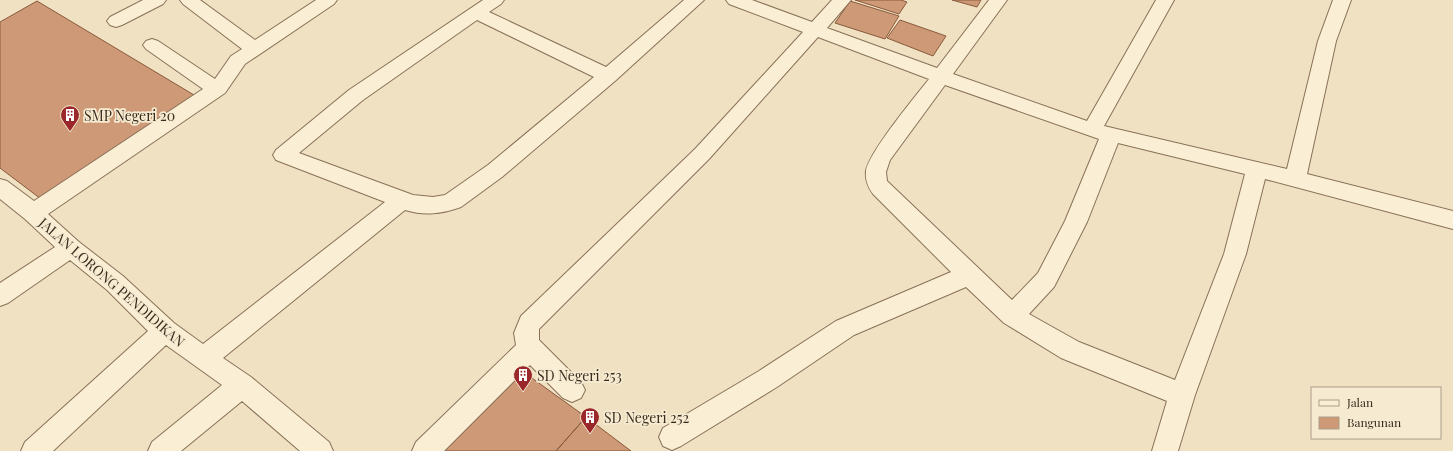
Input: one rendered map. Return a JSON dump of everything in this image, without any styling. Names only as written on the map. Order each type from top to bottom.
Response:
[{"type":"street","points":[[116,21],[158,0]]},
{"type":"street","points":[[189,0],[254,49]]},
{"type":"street","points":[[33,213],[189,109],[218,88],[232,66],[238,60],[328,0]]},
{"type":"street","points":[[495,0],[356,95],[283,155],[402,200],[431,206],[454,201],[495,171],[608,76],[695,0]]},
{"type":"street","points":[[735,0],[940,76],[1102,132],[1257,169],[1453,220]]},
{"type":"street","points":[[572,390],[530,348],[525,340],[525,332],[529,323],[702,154],[842,0]]},
{"type":"street","points":[[998,0],[940,76],[883,155],[878,164],[876,178],[881,188],[1012,316],[1070,350],[1182,395]]},
{"type":"street","points":[[1012,316],[1046,280],[1076,222],[1102,132],[1165,0]]},
{"type":"street","points":[[1296,180],[1327,41],[1342,0]]},
{"type":"street","points":[[477,13],[608,76]]},
{"type":"street","points":[[152,45],[205,82],[218,88]]},
{"type":"street","points":[[1165,451],[1182,395],[1235,254],[1257,169]]},
{"type":"street","name":"JALAN LORONG PENDIDIKAN","points":[[0,187],[33,213],[71,248],[115,283],[165,331],[242,385],[317,450]]},
{"type":"street","points":[[203,359],[402,200]]},
{"type":"street","points":[[0,296],[71,248]]},
{"type":"street","points":[[672,437],[768,379],[845,328],[969,275]]},
{"type":"street","points":[[34,451],[165,331]]},
{"type":"street","points":[[425,451],[530,348]]},
{"type":"street","points":[[161,451],[242,385]]},
{"type":"building","points":[[855,0],[901,0],[907,2],[899,14]]},
{"type":"building","points":[[952,0],[981,0],[977,7]]},
{"type":"building","name":"SMP Negeri 20","points":[[37,1],[194,95],[41,199],[0,168],[0,22]]},
{"type":"building","points":[[850,1],[899,16],[885,39],[835,23]]},
{"type":"building","points":[[900,20],[946,36],[933,56],[887,38]]},
{"type":"building","name":"SD Negeri 253","points":[[518,368],[586,417],[556,451],[437,451]]},
{"type":"building","name":"SD Negeri 252","points":[[586,417],[631,451],[556,451]]},
{"type":"place","name":"SMP Negeri 20","points":[[70,132]]},
{"type":"place","name":"SD Negeri 253","points":[[523,392]]},
{"type":"place","name":"SD Negeri 252","points":[[590,434]]}]
